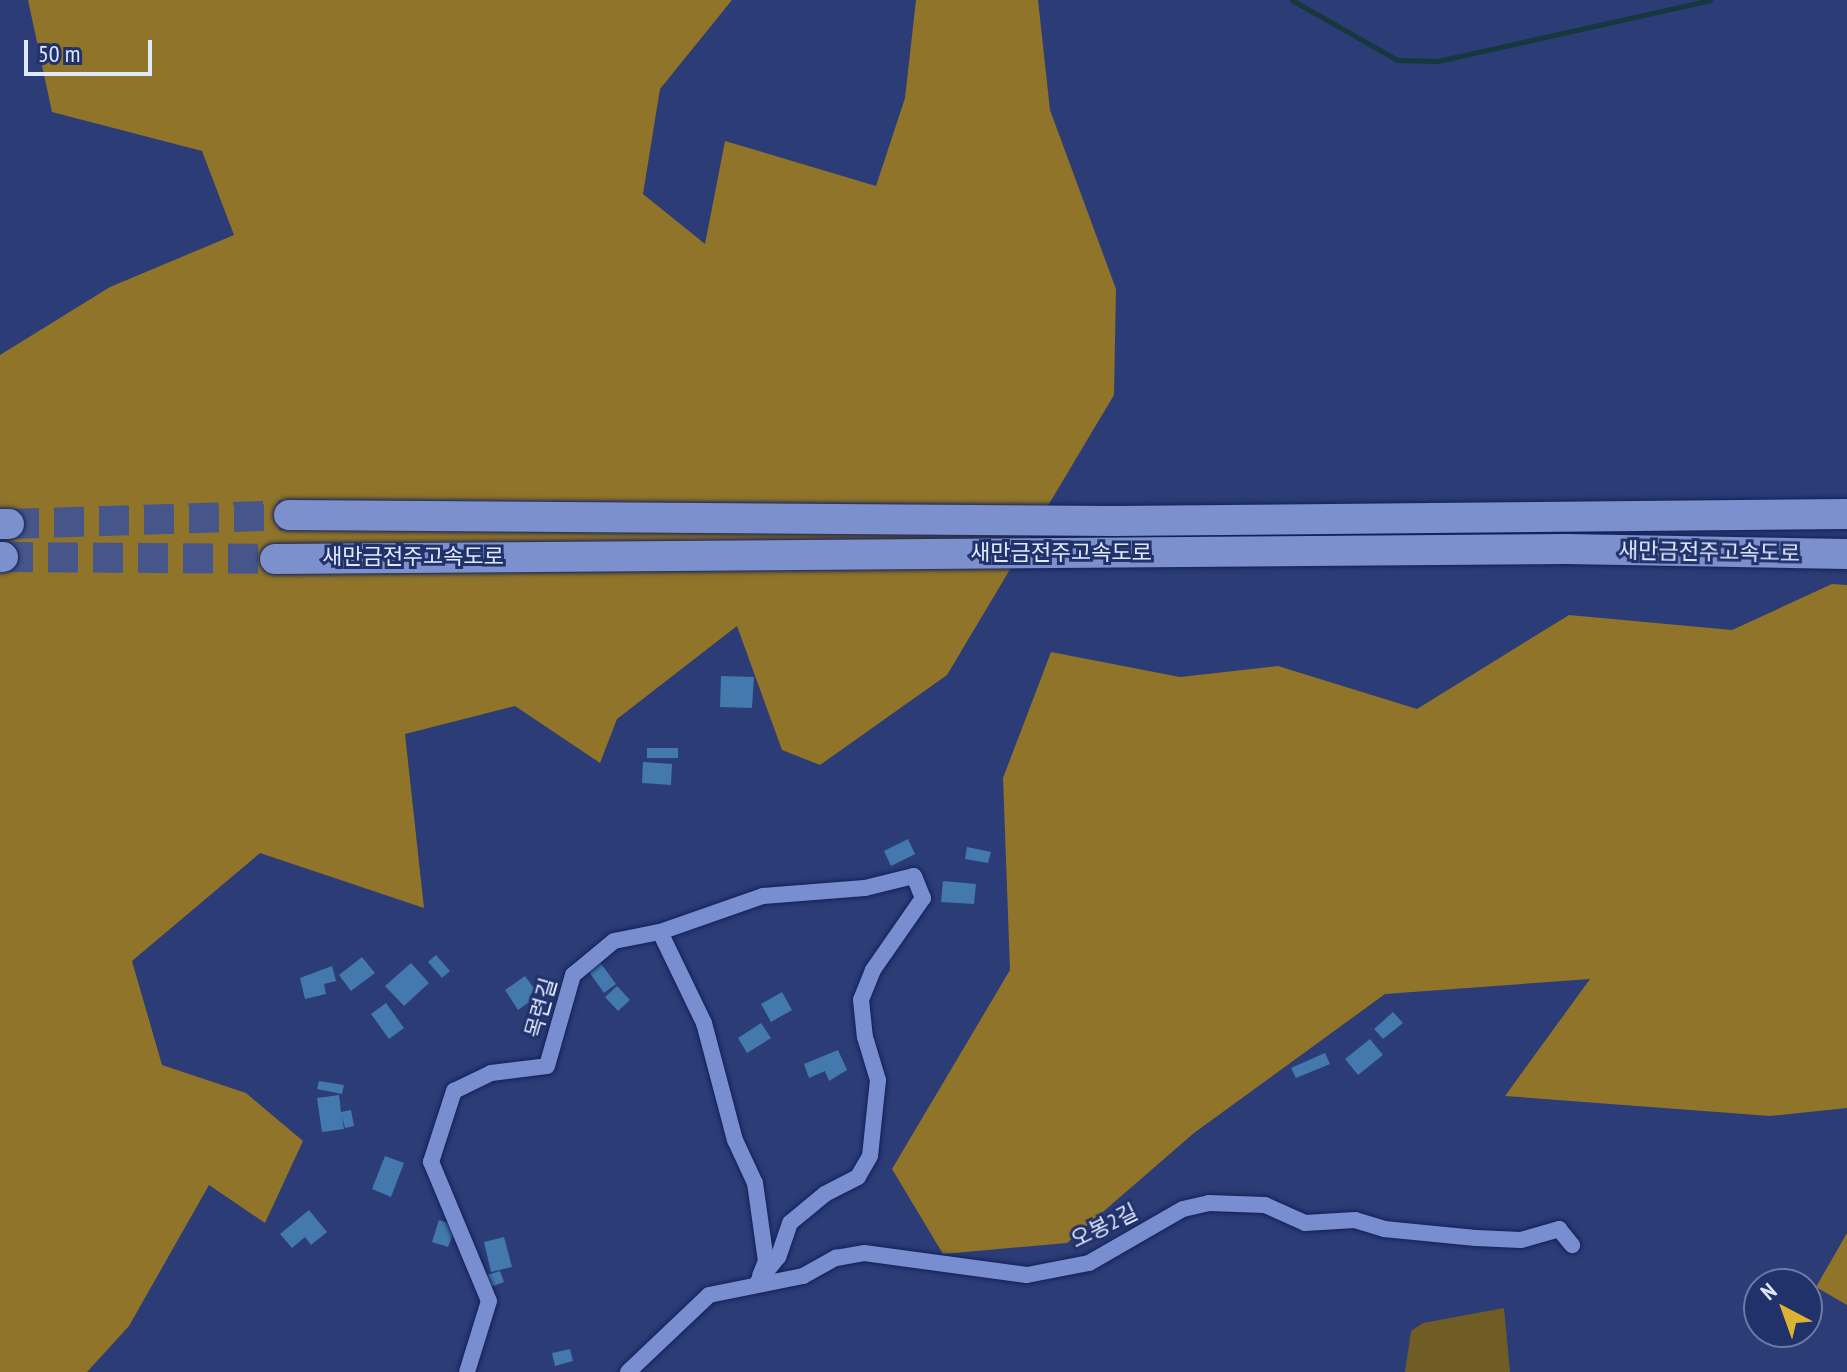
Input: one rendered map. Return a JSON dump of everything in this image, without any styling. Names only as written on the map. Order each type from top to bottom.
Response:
[{"type":"highway","name":"새만금전주고속도로","points":[[289,515],[1113,521],[1847,514]]},
{"type":"highway","name":"새만금전주고속도로","points":[[275,559],[1566,549],[1847,554]]},
{"type":"street","name":"목련길","points":[[467,1372],[489,1301],[431,1162],[454,1091],[491,1073],[547,1066],[573,975],[614,941],[660,932],[763,896],[865,888],[914,876],[923,898],[873,970],[861,1000],[865,1037],[878,1080],[870,1156],[858,1177],[825,1194],[790,1223],[778,1257],[758,1282]]},
{"type":"street","points":[[660,932],[704,1023],[735,1140],[755,1183],[766,1261],[758,1282]]},
{"type":"street","name":"오봉2길","points":[[628,1372],[709,1295],[758,1282],[803,1276],[836,1258],[864,1253],[1027,1275],[1089,1263],[1183,1209],[1209,1203],[1265,1205],[1305,1223],[1355,1220],[1384,1229],[1476,1238],[1521,1240],[1559,1229],[1572,1245]]},
{"type":"shaded area","points":[[28,0],[732,0],[660,89],[643,194],[705,244],[725,141],[876,186],[905,98],[916,0],[1038,0],[1050,110],[1116,289],[1114,395],[947,675],[820,765],[782,750],[737,626],[617,719],[600,763],[515,706],[405,734],[424,908],[260,853],[132,961],[162,1065],[246,1093],[303,1141],[265,1223],[209,1185],[129,1326],[87,1372],[0,1372],[0,355],[110,287],[234,235],[202,151],[52,112]]},
{"type":"shaded area","points":[[1832,584],[1847,585],[1847,1108],[1770,1116],[1505,1096],[1590,979],[1385,994],[1194,1133],[1067,1243],[943,1254],[892,1169],[1010,970],[1003,778],[1051,652],[1180,677],[1278,666],[1417,709],[1569,615],[1732,630]]},
{"type":"shaded area","points":[[1847,1233],[1847,1305],[1823,1291],[1823,1275]]},
{"type":"shaded area","points":[[1504,1308],[1510,1372],[1405,1372],[1411,1331],[1423,1323]]},
{"type":"building","points":[[721,676],[754,677],[752,708],[720,707]]},
{"type":"building","points":[[647,748],[678,748],[678,758],[647,758]]},
{"type":"building","points":[[643,762],[672,764],[671,785],[642,783]]},
{"type":"building","points":[[908,839],[915,854],[891,866],[884,851]]},
{"type":"building","points":[[967,847],[991,852],[988,863],[965,859]]},
{"type":"building","points":[[943,881],[976,884],[974,904],[941,902]]},
{"type":"building","points":[[436,955],[450,971],[442,978],[428,962]]},
{"type":"building","points":[[362,957],[375,973],[351,991],[339,975]]},
{"type":"building","points":[[599,961],[616,984],[604,993],[587,969]]},
{"type":"building","points":[[411,963],[429,983],[404,1006],[385,986]]},
{"type":"building","points":[[332,966],[336,981],[324,984],[326,994],[305,999],[300,978]]},
{"type":"building","points":[[525,976],[539,995],[518,1010],[505,990]]},
{"type":"building","points":[[617,986],[630,1000],[618,1011],[605,997]]},
{"type":"building","points":[[782,992],[792,1010],[771,1022],[761,1004]]},
{"type":"building","points":[[386,1003],[404,1028],[389,1039],[371,1014]]},
{"type":"building","points":[[1393,1012],[1403,1023],[1383,1039],[1374,1029]]},
{"type":"building","points":[[761,1023],[771,1038],[747,1053],[738,1038]]},
{"type":"building","points":[[1370,1039],[1383,1055],[1358,1075],[1345,1059]]},
{"type":"building","points":[[838,1050],[847,1070],[829,1081],[825,1071],[809,1078],[804,1064]]},
{"type":"building","points":[[1325,1053],[1330,1064],[1296,1078],[1291,1068]]},
{"type":"building","points":[[319,1081],[344,1085],[342,1094],[317,1089]]},
{"type":"building","points":[[339,1095],[341,1112],[351,1110],[354,1126],[345,1128],[342,1116],[344,1129],[322,1132],[317,1098]]},
{"type":"building","points":[[385,1156],[404,1163],[391,1197],[372,1189]]},
{"type":"building","points":[[309,1210],[327,1232],[311,1245],[305,1237],[292,1248],[280,1234]]},
{"type":"building","points":[[439,1220],[456,1226],[448,1247],[432,1242]]},
{"type":"building","points":[[504,1237],[512,1267],[491,1272],[484,1242]]},
{"type":"building","points":[[500,1271],[504,1282],[488,1288],[484,1276]]},
{"type":"building","points":[[570,1349],[573,1361],[555,1366],[552,1353]]},
{"type":"waterway","points":[[1292,0],[1397,60],[1438,61],[1710,0]]},
{"type":"tunnel","points":[[9,524],[289,515]]},
{"type":"tunnel","points":[[3,557],[275,559]]}]
